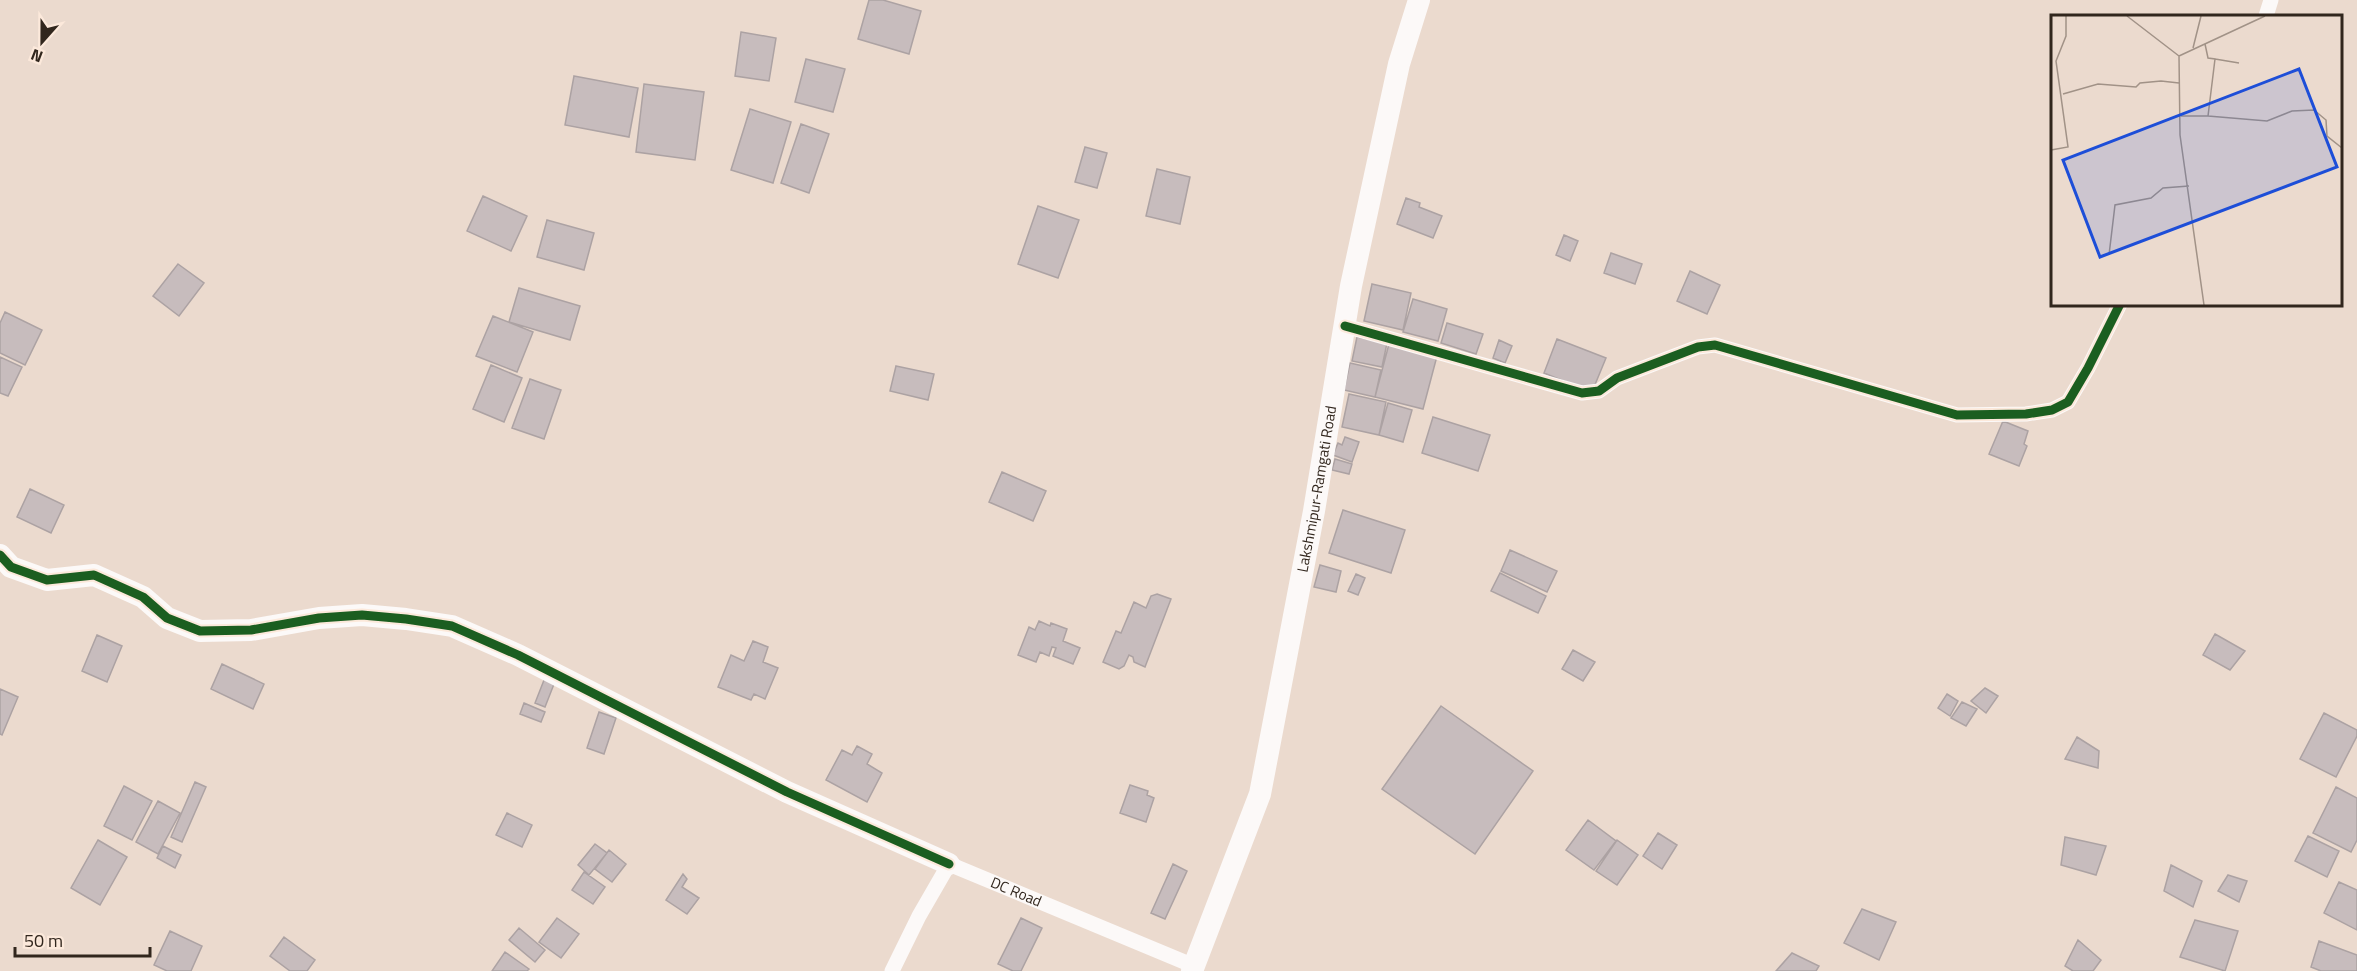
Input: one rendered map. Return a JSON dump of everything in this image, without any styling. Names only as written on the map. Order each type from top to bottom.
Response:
[{"type":"street","name":"Lakshmipur-Ramgati Road","points":[[1193,969],[1260,794],[1314,511],[1345,326],[1399,64],[1419,0]]},
{"type":"street","points":[[2265,15],[2271,0]]},
{"type":"street","points":[[1345,326],[1582,393],[1599,391],[1617,378],[1698,347],[1715,345],[1957,415],[2026,414],[2052,410],[2068,402],[2088,369],[2119,306]]},
{"type":"street","points":[[0,555],[11,567],[47,580],[94,575],[142,597],[167,618],[200,631],[251,630],[319,618],[362,615],[406,618],[452,626],[539,666],[787,792],[949,864],[919,916],[892,971]]},
{"type":"street","name":"DC Road","points":[[949,864],[1193,969]]},
{"type":"building","points":[[869,0],[883,0],[921,11],[909,54],[858,39]]},
{"type":"building","points":[[741,32],[776,38],[769,81],[735,76]]},
{"type":"building","points":[[806,59],[845,69],[833,112],[795,102]]},
{"type":"building","points":[[574,76],[638,88],[629,137],[565,125]]},
{"type":"building","points":[[644,84],[704,92],[695,160],[636,152]]},
{"type":"building","points":[[750,109],[791,122],[773,183],[731,170]]},
{"type":"building","points":[[801,124],[829,134],[809,193],[781,183]]},
{"type":"building","points":[[1085,147],[1107,153],[1097,188],[1075,182]]},
{"type":"building","points":[[1157,169],[1190,177],[1180,224],[1146,216]]},
{"type":"building","points":[[483,196],[527,216],[511,251],[467,231]]},
{"type":"building","points":[[1406,198],[1420,203],[1419,207],[1442,216],[1433,238],[1397,224]]},
{"type":"building","points":[[1038,206],[1079,220],[1058,278],[1018,264]]},
{"type":"building","points":[[547,220],[594,233],[584,270],[537,257]]},
{"type":"building","points":[[1564,235],[1578,241],[1570,261],[1556,255]]},
{"type":"building","points":[[1611,253],[1642,264],[1635,284],[1604,273]]},
{"type":"building","points":[[178,264],[204,283],[179,316],[153,296]]},
{"type":"building","points":[[1690,271],[1720,285],[1707,314],[1677,301]]},
{"type":"building","points":[[1372,284],[1411,293],[1403,330],[1364,321]]},
{"type":"building","points":[[519,288],[580,306],[570,340],[509,322]]},
{"type":"building","points":[[1413,299],[1447,309],[1438,341],[1403,332]]},
{"type":"building","points":[[5,312],[42,330],[25,365],[0,353],[0,323]]},
{"type":"building","points":[[493,316],[533,332],[517,372],[476,356]]},
{"type":"building","points":[[1447,323],[1483,334],[1476,354],[1441,343]]},
{"type":"building","points":[[1357,337],[1387,343],[1382,367],[1352,361]]},
{"type":"building","points":[[1557,339],[1606,358],[1594,387],[1583,389],[1544,373]]},
{"type":"building","points":[[1499,340],[1512,346],[1505,363],[1493,358]]},
{"type":"building","points":[[1389,344],[1437,356],[1423,409],[1375,397]]},
{"type":"building","points":[[0,357],[22,367],[8,396],[0,393]]},
{"type":"building","points":[[1350,363],[1381,370],[1375,397],[1344,390]]},
{"type":"building","points":[[491,365],[522,378],[504,422],[473,409]]},
{"type":"building","points":[[896,366],[934,374],[928,400],[890,391]]},
{"type":"building","points":[[530,379],[561,390],[544,439],[512,428]]},
{"type":"building","points":[[1349,394],[1386,402],[1379,435],[1342,427]]},
{"type":"building","points":[[1388,403],[1412,410],[1403,442],[1379,435]]},
{"type":"building","points":[[1433,417],[1490,435],[1478,471],[1422,453]]},
{"type":"building","points":[[2003,421],[2028,431],[2024,444],[2027,446],[2019,466],[1989,454]]},
{"type":"building","points":[[1345,437],[1359,442],[1352,462],[1333,455],[1338,443],[1342,445]]},
{"type":"building","points":[[1335,459],[1352,464],[1349,474],[1332,470]]},
{"type":"building","points":[[1002,472],[1046,491],[1033,521],[989,502]]},
{"type":"building","points":[[30,489],[64,505],[51,533],[17,517]]},
{"type":"building","points":[[1343,510],[1405,530],[1391,573],[1329,553]]},
{"type":"building","points":[[1510,550],[1557,571],[1547,592],[1501,571]]},
{"type":"building","points":[[1320,565],[1341,571],[1336,592],[1314,587]]},
{"type":"building","points":[[1500,573],[1546,596],[1538,613],[1491,591]]},
{"type":"building","points":[[1356,574],[1365,578],[1358,595],[1348,591]]},
{"type":"building","points":[[1157,594],[1171,599],[1145,667],[1134,662],[1133,657],[1129,655],[1124,666],[1119,669],[1103,662],[1116,631],[1121,633],[1134,602],[1146,608],[1151,596]]},
{"type":"building","points":[[1039,621],[1067,629],[1063,641],[1080,648],[1073,664],[1053,656],[1056,648],[1052,647],[1049,656],[1040,652],[1036,662],[1018,655],[1029,627],[1035,630]]},
{"type":"building","points":[[2215,634],[2245,651],[2230,670],[2203,655]]},
{"type":"building","points":[[97,635],[122,646],[107,682],[82,671]]},
{"type":"building","points":[[753,641],[768,647],[763,662],[778,668],[765,699],[754,694],[751,700],[718,687],[731,655],[744,661]]},
{"type":"building","points":[[1573,650],[1595,662],[1583,681],[1562,669]]},
{"type":"building","points":[[222,664],[264,684],[253,709],[211,689]]},
{"type":"building","points":[[546,675],[556,679],[545,707],[535,703]]},
{"type":"building","points":[[1985,688],[1998,696],[1986,713],[1971,701]]},
{"type":"building","points":[[0,689],[18,697],[2,735],[0,734]]},
{"type":"building","points":[[1947,694],[1958,701],[1950,716],[1938,708]]},
{"type":"building","points":[[1962,702],[1977,709],[1966,726],[1951,718]]},
{"type":"building","points":[[524,703],[545,712],[541,722],[520,714]]},
{"type":"building","points":[[1441,706],[1533,771],[1475,854],[1382,789]]},
{"type":"building","points":[[599,712],[616,718],[604,754],[587,748]]},
{"type":"building","points":[[2324,713],[2357,730],[2357,736],[2336,777],[2300,759]]},
{"type":"building","points":[[2077,737],[2099,751],[2098,768],[2065,759]]},
{"type":"building","points":[[857,746],[872,754],[867,764],[882,773],[867,802],[826,780],[842,750],[852,755]]},
{"type":"building","points":[[195,782],[206,787],[182,842],[171,837]]},
{"type":"building","points":[[1130,785],[1148,791],[1147,795],[1154,798],[1146,822],[1120,813]]},
{"type":"building","points":[[124,786],[152,801],[132,840],[104,826]]},
{"type":"building","points":[[2336,787],[2357,798],[2357,840],[2351,852],[2313,833]]},
{"type":"building","points":[[158,801],[180,813],[158,854],[136,842]]},
{"type":"building","points":[[507,813],[532,825],[522,847],[496,835]]},
{"type":"building","points":[[1588,820],[1616,841],[1594,870],[1566,850]]},
{"type":"building","points":[[1658,833],[1677,845],[1662,869],[1643,856]]},
{"type":"building","points":[[2308,836],[2339,851],[2327,877],[2295,861]]},
{"type":"building","points":[[2065,837],[2106,846],[2096,875],[2061,865]]},
{"type":"building","points":[[98,840],[127,857],[100,905],[71,888]]},
{"type":"building","points":[[1617,840],[1638,855],[1617,885],[1596,871]]},
{"type":"building","points":[[595,844],[607,853],[589,875],[578,865]]},
{"type":"building","points":[[163,846],[181,855],[175,868],[157,858]]},
{"type":"building","points":[[609,850],[626,864],[612,882],[595,869]]},
{"type":"building","points":[[1173,864],[1187,871],[1165,919],[1151,913]]},
{"type":"building","points":[[2171,865],[2202,881],[2193,907],[2164,891]]},
{"type":"building","points":[[584,872],[605,887],[593,904],[572,890]]},
{"type":"building","points":[[683,874],[687,879],[682,887],[699,898],[687,914],[666,900]]},
{"type":"building","points":[[2228,875],[2247,881],[2239,902],[2218,891]]},
{"type":"building","points":[[2339,882],[2357,890],[2357,930],[2324,913]]},
{"type":"building","points":[[1862,909],[1896,922],[1879,960],[1844,943]]},
{"type":"building","points":[[557,918],[579,934],[561,958],[539,942]]},
{"type":"building","points":[[1021,918],[1042,928],[1021,971],[1013,971],[998,964]]},
{"type":"building","points":[[2195,920],[2238,931],[2225,971],[2180,957]]},
{"type":"building","points":[[519,928],[545,950],[535,962],[509,940]]},
{"type":"building","points":[[170,931],[202,946],[191,971],[167,971],[154,965]]},
{"type":"building","points":[[284,937],[315,960],[307,971],[290,971],[270,956]]},
{"type":"building","points":[[2078,940],[2101,960],[2093,971],[2073,971],[2065,966]]},
{"type":"building","points":[[2319,941],[2357,955],[2357,971],[2321,971],[2311,967]]},
{"type":"building","points":[[505,952],[529,969],[527,971],[492,971]]},
{"type":"building","points":[[1792,953],[1819,966],[1816,971],[1776,971]]},
{"type":"cycle path","points":[[1345,326],[1582,393],[1599,391],[1617,378],[1698,347],[1715,345],[1957,415],[2026,414],[2052,410],[2068,402],[2119,306]]},
{"type":"cycle path","points":[[0,555],[11,567],[47,580],[94,575],[143,597],[167,618],[200,631],[251,630],[319,618],[362,615],[452,626],[518,655],[787,792],[949,864]]}]
